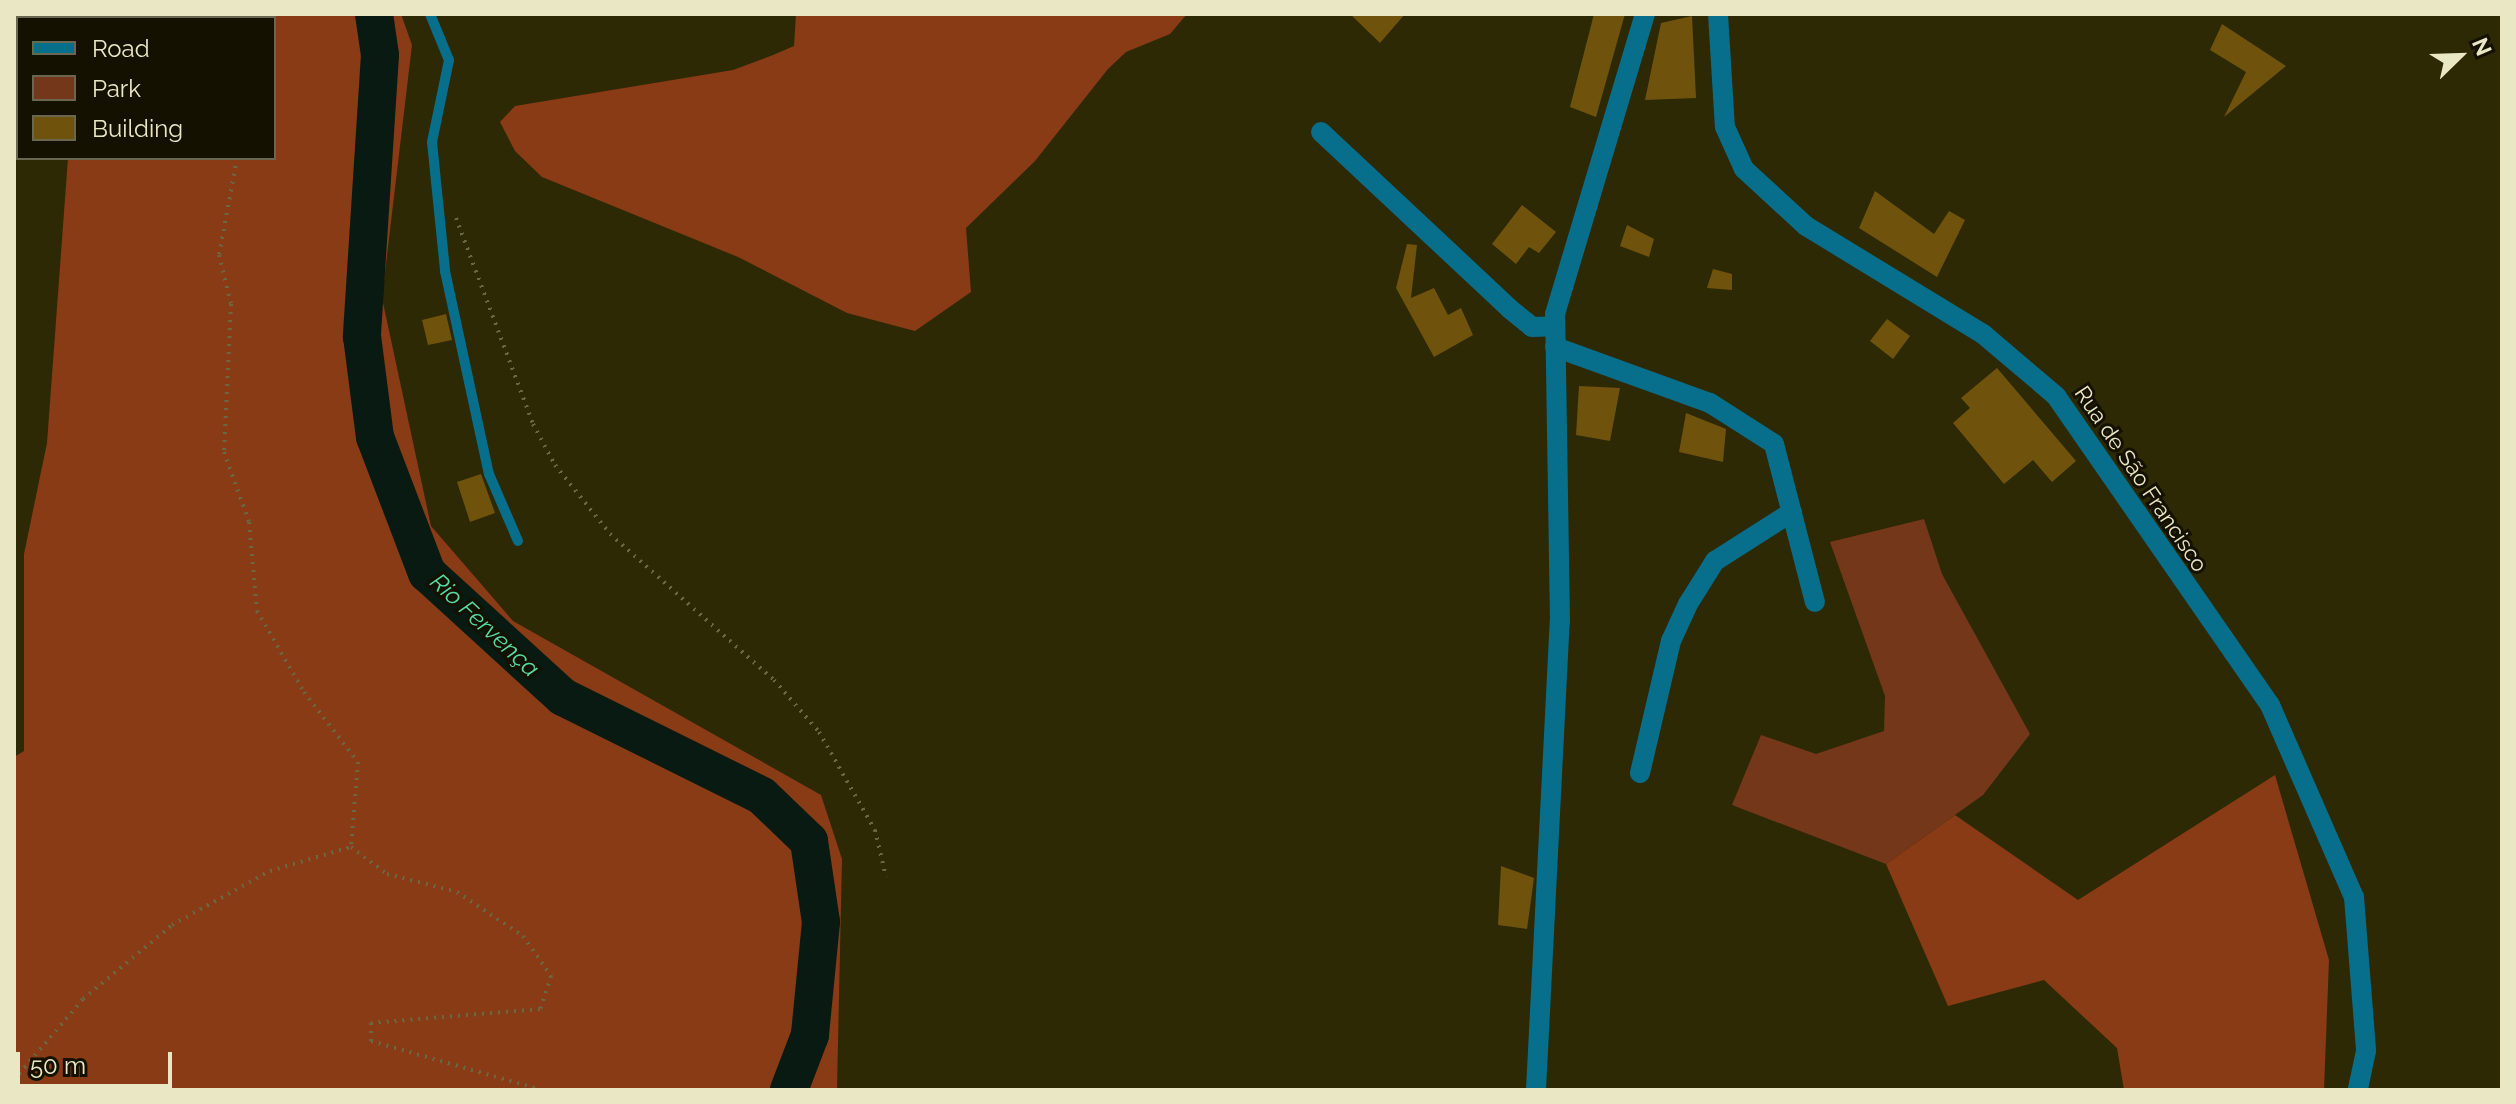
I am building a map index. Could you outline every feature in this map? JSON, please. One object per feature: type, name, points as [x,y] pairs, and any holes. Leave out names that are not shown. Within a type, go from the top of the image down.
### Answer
[{"type":"street","points":[[1536,1090],[1560,622],[1555,326],[1645,14]]},
{"type":"street","name":"Rua de São Francisco","points":[[1718,14],[1725,127],[1744,169],[1806,226],[1983,334],[2056,396],[2270,705],[2354,897],[2366,1051],[2358,1090]]},
{"type":"street","points":[[1321,132],[1510,309],[1532,327],[1555,326]]},
{"type":"street","points":[[1555,347],[1752,424],[1774,444],[1815,602]]},
{"type":"street","points":[[1640,773],[1671,641],[1688,604],[1715,561],[1792,512]]},
{"type":"lane","points":[[430,14],[449,60],[432,142],[445,271],[489,474],[518,541]]},
{"type":"path","points":[[237,160],[219,255],[231,304],[224,452],[249,522],[257,611],[304,692],[358,762],[351,847]]},
{"type":"path","points":[[454,205],[533,424],[555,465],[610,534],[774,680],[819,732],[875,830],[886,877]]},
{"type":"path","points":[[14,1080],[83,999],[172,925],[270,871],[351,847]]},
{"type":"path","points":[[351,847],[387,874],[457,892],[523,936],[551,976],[540,1009],[371,1023],[371,1041],[542,1090]]},
{"type":"green space","points":[[1924,519],[1942,574],[2030,734],[1983,795],[1886,864],[1732,805],[1761,735],[1816,754],[1884,731],[1885,696],[1830,542]]},
{"type":"shaded area","points":[[58,14],[401,14],[412,45],[382,298],[431,526],[513,621],[821,795],[842,859],[837,1090],[14,1090],[14,757],[24,751],[24,554],[47,443],[68,160],[276,160],[276,16]]},
{"type":"shaded area","points":[[796,14],[1187,14],[1170,34],[1126,52],[1108,69],[1035,161],[966,228],[971,292],[915,331],[847,313],[738,257],[542,177],[515,151],[500,122],[515,106],[733,70],[794,46]]},
{"type":"shaded area","points":[[2275,775],[2329,960],[2324,1090],[2124,1090],[2117,1048],[2044,980],[1948,1006],[1886,864],[1955,815],[2078,900]]},
{"type":"building","points":[[1350,14],[1405,14],[1380,43]]},
{"type":"building","points":[[1594,14],[1625,14],[1596,117],[1570,107]]},
{"type":"building","points":[[1692,16],[1696,98],[1645,100],[1661,23]]},
{"type":"building","points":[[2222,24],[2286,66],[2224,117],[2246,72],[2210,50]]},
{"type":"building","points":[[1875,191],[1934,234],[1949,211],[1965,220],[1937,277],[1859,228]]},
{"type":"building","points":[[1522,205],[1556,232],[1539,253],[1529,247],[1516,264],[1492,244]]},
{"type":"building","points":[[1627,225],[1654,239],[1649,257],[1620,246]]},
{"type":"building","points":[[1407,244],[1417,245],[1411,298],[1434,288],[1448,315],[1461,308],[1473,335],[1434,357],[1396,288]]},
{"type":"building","points":[[1713,269],[1732,274],[1732,290],[1707,288]]},
{"type":"building","points":[[446,314],[452,340],[428,345],[422,320]]},
{"type":"building","points":[[1887,319],[1910,336],[1893,359],[1870,341]]},
{"type":"building","points":[[1997,368],[2076,461],[2052,482],[2033,460],[2004,484],[1953,423],[1970,408],[1961,398]]},
{"type":"building","points":[[1579,386],[1620,388],[1610,441],[1576,435]]},
{"type":"building","points":[[1686,413],[1726,429],[1723,462],[1679,452]]},
{"type":"building","points":[[481,474],[495,513],[470,522],[457,482]]},
{"type":"building","points":[[1501,866],[1534,878],[1527,929],[1498,925]]},
{"type":"waterway","name":"Rio Fervença","points":[[374,14],[380,55],[362,336],[375,437],[427,573],[563,697],[762,796],[809,841],[821,922],[810,1035],[789,1090]]}]
